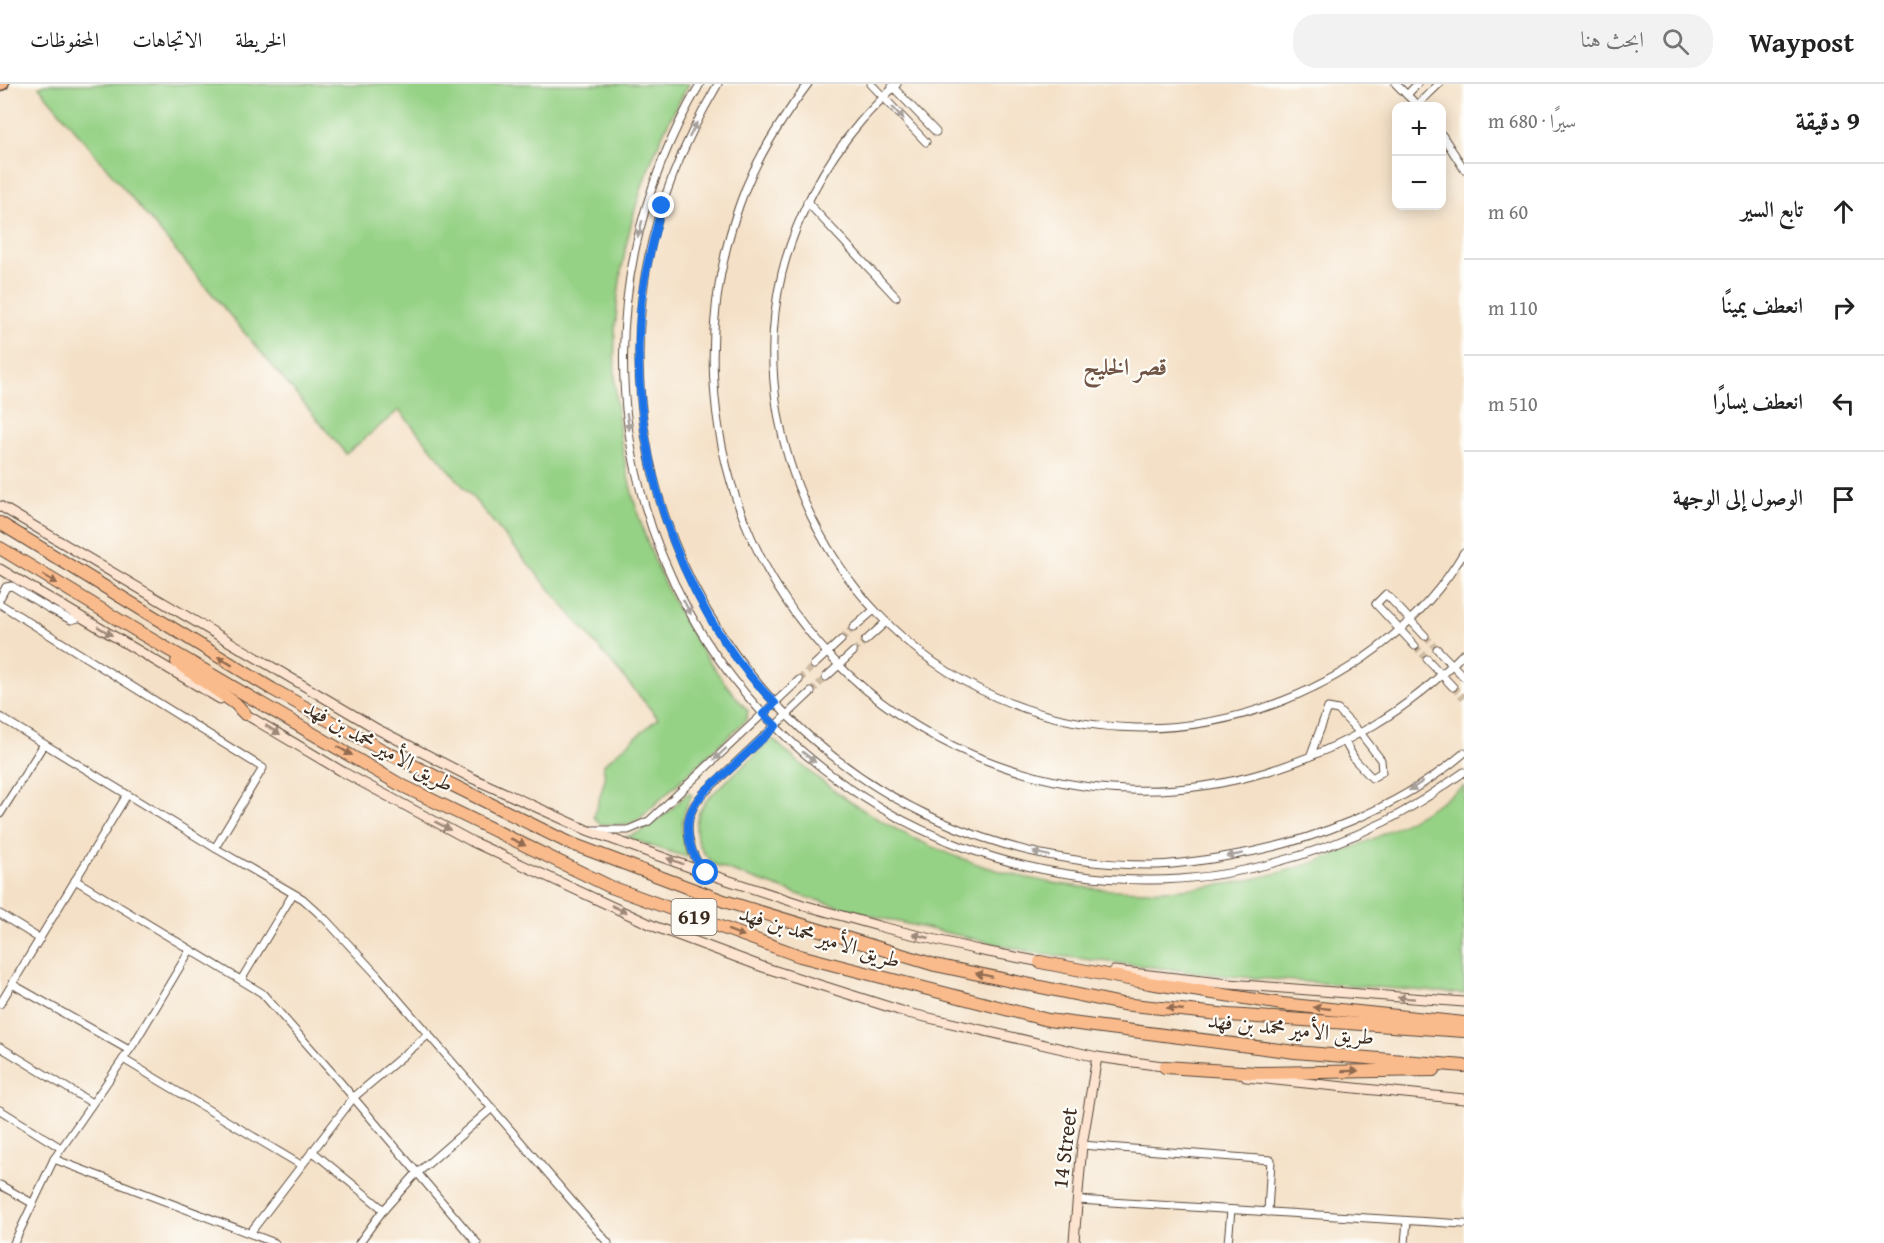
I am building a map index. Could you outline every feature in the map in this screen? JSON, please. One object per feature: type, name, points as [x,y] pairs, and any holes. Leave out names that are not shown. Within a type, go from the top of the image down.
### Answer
[{"type":"highway","name":"طريق الأمير محمد بن فهد","points":[[0,523],[272,689],[384,751],[567,842],[724,901],[935,965],[1122,1004],[1229,1015],[1464,1031]]},
{"type":"highway","name":"طريق الأمير محمد بن فهد","points":[[0,548],[399,784],[611,887],[800,956],[1048,1020],[1295,1052],[1464,1068]]},
{"type":"highway","points":[[159,644],[171,658],[236,704],[245,714]]},
{"type":"highway","points":[[1040,962],[1149,983],[1282,1004],[1464,1023]]},
{"type":"highway","points":[[1165,1067],[1257,1073],[1464,1068]]},
{"type":"main road","points":[[0,506],[377,729],[474,779],[587,830],[706,873],[803,905],[882,927],[1040,962],[1228,984],[1464,1002]]},
{"type":"main road","points":[[0,569],[343,772],[473,842],[656,927],[763,967],[908,1013],[1097,1057],[1276,1082],[1464,1099]]},
{"type":"main road","name":"14 Street","points":[[1076,1243],[1074,1241],[1082,1145],[1097,1057]]},
{"type":"street","points":[[700,84],[661,162],[637,238],[628,286],[624,323],[625,398],[632,450],[645,506],[664,560],[694,621],[741,689],[798,748],[838,780],[887,812],[932,834],[1013,863],[1040,870],[1114,879],[1188,878],[1245,869],[1303,854],[1384,822],[1411,808],[1464,772]]},
{"type":"street","points":[[718,84],[684,147],[671,178],[652,241],[642,297],[639,350],[640,397],[653,475],[678,554],[722,636],[753,679],[809,736],[847,767],[895,799],[938,820],[992,841],[1043,854],[1124,864],[1155,865],[1218,858],[1268,848],[1308,836],[1377,808],[1431,776],[1464,753]]},
{"type":"street","points":[[808,84],[786,113],[765,149],[750,178],[732,227],[723,258],[715,304],[712,350],[713,391],[724,458],[746,526],[771,576],[784,596],[810,633],[840,665],[891,708],[931,735],[990,762],[1058,783],[1128,791],[1179,790],[1250,777],[1310,757],[1361,734],[1414,699],[1464,653]]},
{"type":"street","points":[[871,84],[926,142]]},
{"type":"street","points":[[1396,84],[1414,102]]},
{"type":"street","points":[[1407,94],[1417,84]]},
{"type":"street","points":[[1421,102],[1438,84]]},
{"type":"street","points":[[936,132],[894,85],[861,120],[840,148],[807,202],[790,244],[782,272],[773,332],[774,387],[778,417],[789,461],[814,523],[842,571],[874,610],[930,659],[945,670],[994,697],[1070,722],[1132,728],[1174,727],[1234,718],[1266,708],[1318,686],[1376,649],[1400,629],[1446,580],[1464,552]]},
{"type":"street","points":[[1446,141],[1464,169]]},
{"type":"street","points":[[807,202],[896,297]]},
{"type":"street","points":[[0,598],[6,587],[12,586],[71,620],[82,618]]},
{"type":"street","points":[[1415,646],[1376,604],[1386,594],[1425,636]]},
{"type":"street","points":[[0,604],[263,768],[215,848]]},
{"type":"street","points":[[854,628],[874,610]]},
{"type":"street","points":[[865,640],[886,622]]},
{"type":"street","points":[[814,665],[841,640]]},
{"type":"street","points":[[1437,649],[1464,677]]},
{"type":"street","points":[[826,677],[853,652]]},
{"type":"street","points":[[1427,659],[1453,687]]},
{"type":"street","points":[[587,830],[628,830],[649,821],[799,680]]},
{"type":"street","points":[[706,873],[696,860],[691,844],[688,823],[692,809],[703,794],[811,692]]},
{"type":"street","points":[[1310,757],[1328,708],[1338,710],[1381,760],[1382,772],[1372,778],[1355,760],[1345,742]]},
{"type":"street","points":[[0,717],[303,899],[338,933],[429,1034],[608,1243]]},
{"type":"street","points":[[0,814],[44,744]]},
{"type":"street","points":[[0,1004],[127,795]]},
{"type":"street","points":[[75,880],[262,993],[354,1097],[477,1243]]},
{"type":"street","points":[[241,980],[293,894]]},
{"type":"street","points":[[0,914],[40,939]]},
{"type":"street","points":[[14,1243],[54,1159],[129,1050],[190,950]]},
{"type":"street","points":[[12,984],[129,1050]]},
{"type":"street","points":[[250,1233],[354,1097],[429,1034]]},
{"type":"street","points":[[0,1047],[92,1103]]},
{"type":"street","points":[[123,1059],[301,1165]]},
{"type":"street","points":[[359,1243],[384,1210],[418,1172],[492,1108]]},
{"type":"street","points":[[0,1110],[61,1148]]},
{"type":"street","points":[[1082,1145],[1271,1160],[1268,1212]]},
{"type":"street","points":[[312,1151],[384,1210]]},
{"type":"street","points":[[54,1159],[275,1243]]},
{"type":"street","points":[[0,1185],[32,1203]]},
{"type":"street","points":[[1078,1200],[1464,1224]]},
{"type":"street","points":[[1228,1243],[1230,1210]]},
{"type":"street","points":[[1405,1243],[1407,1221]]},
{"type":"green space","points":[[44,84],[689,84],[651,161],[627,242],[615,324],[617,407],[631,489],[658,568],[697,643],[748,711],[746,720],[637,821],[627,825],[600,824],[594,817],[605,779],[603,765],[658,718],[399,410],[346,454],[39,87]]},
{"type":"green space","points":[[773,739],[849,801],[931,846],[1019,876],[1109,890],[1201,887],[1291,869],[1380,836],[1464,786],[1464,994],[1229,976],[1042,954],[885,919],[806,897],[715,865],[705,855],[698,842],[696,823],[699,812],[708,798]]},
{"type":"green space","points":[[688,793],[692,795],[685,810],[682,833],[688,857],[626,837],[652,825]]},
{"type":"tunnel","points":[[841,640],[853,628]]},
{"type":"tunnel","points":[[1425,636],[1437,649]]},
{"type":"tunnel","points":[[853,652],[865,641]]},
{"type":"tunnel","points":[[1415,646],[1427,659]]},
{"type":"tunnel","points":[[799,680],[814,665]]},
{"type":"tunnel","points":[[811,692],[826,677]]},
{"type":"tunnel","points":[[1453,687],[1464,698]]},
{"type":"district","name":"قصر الخليج","points":[[1125,367]]},
{"type":"route","points":[[662,206],[646,270],[639,350],[640,397],[653,475],[678,554],[692,584],[738,659],[775,703],[763,714],[776,726],[703,794],[692,809],[688,823],[691,844],[696,860],[706,873]]}]
